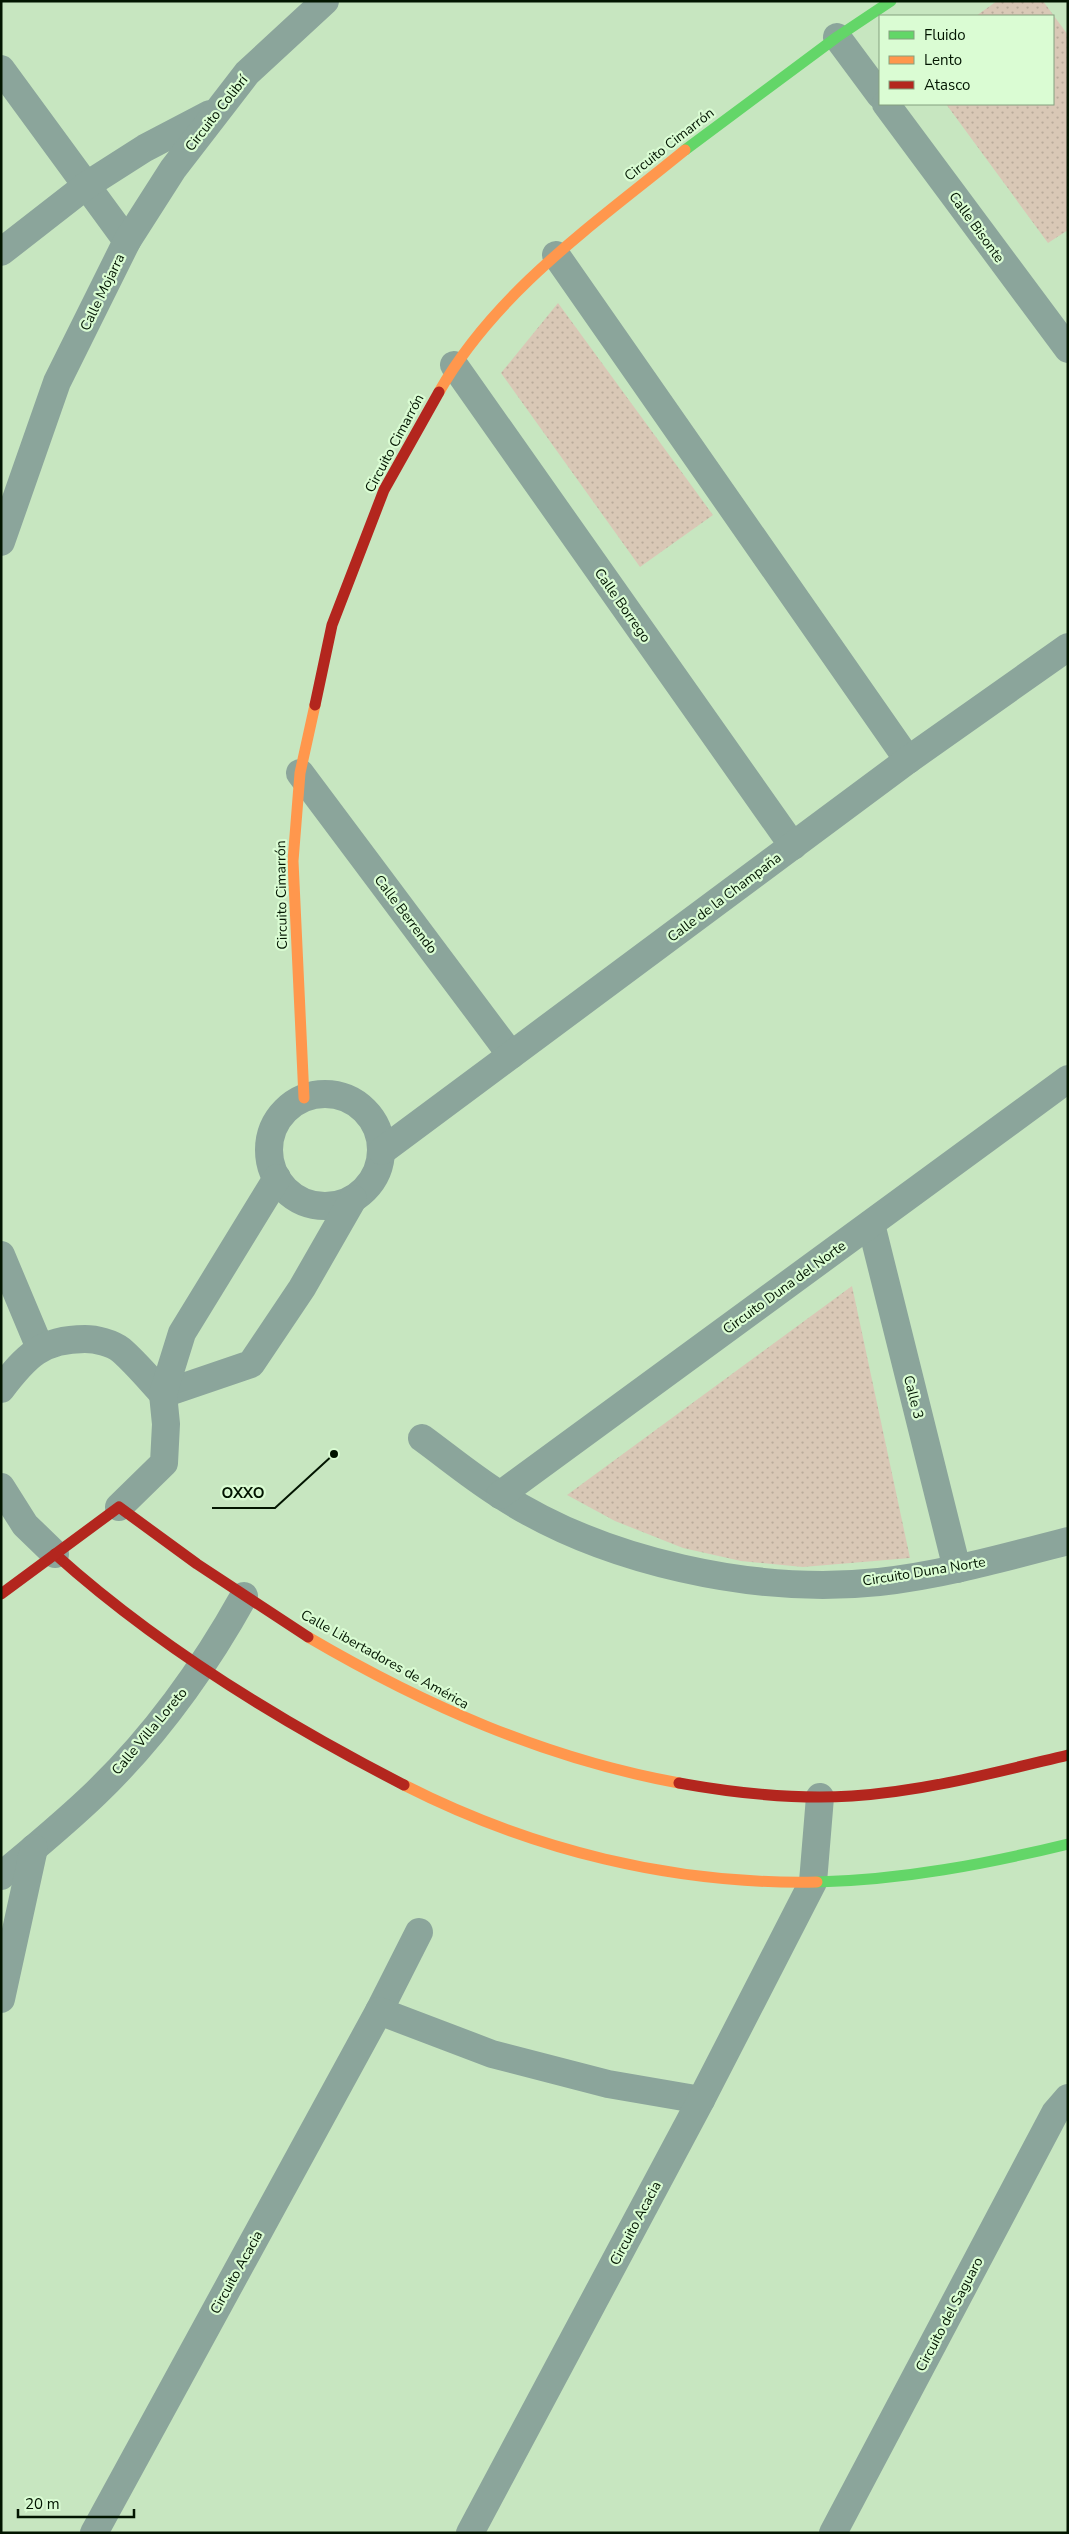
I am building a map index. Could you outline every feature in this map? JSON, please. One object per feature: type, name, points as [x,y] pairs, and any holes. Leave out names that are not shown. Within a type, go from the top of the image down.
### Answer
[{"type":"street","name":"Circuito Colibrí","points":[[127,241],[173,169],[247,73],[325,1]]},
{"type":"street","name":"Circuito Cimarrón","points":[[304,1098],[293,861],[300,773],[332,626],[384,490],[454,365],[498,310],[556,255],[691,145],[837,37],[891,1]]},
{"type":"street","points":[[837,37],[879,94]]},
{"type":"street","name":"Calle Mojarra","points":[[1,69],[127,241],[57,382],[1,542]]},
{"type":"street","name":"Calle Bisonte","points":[[887,105],[1068,349]]},
{"type":"street","points":[[1,252],[87,185],[145,148],[216,111]]},
{"type":"street","points":[[556,255],[908,760]]},
{"type":"street","name":"Calle Borrego","points":[[454,365],[793,846]]},
{"type":"street","name":"Calle de la Champaña","points":[[382,1151],[908,760],[1068,647]]},
{"type":"street","name":"Calle Berrendo","points":[[300,773],[511,1055]]},
{"type":"street","name":"Circuito Duna del Norte","points":[[500,1495],[1068,1079]]},
{"type":"street","points":[[164,1394],[252,1364],[302,1288],[353,1199],[374,1179],[380,1165],[382,1151],[379,1133],[370,1116],[358,1104],[341,1096],[322,1094],[304,1098],[291,1105],[280,1117],[272,1131],[269,1145],[270,1162],[278,1178],[289,1194],[309,1205],[332,1206],[353,1199]]},
{"type":"street","points":[[1,1594],[119,1507],[164,1463],[166,1424],[164,1394],[182,1333],[278,1178]]},
{"type":"street","name":"Calle 3","points":[[871,1224],[957,1569]]},
{"type":"street","points":[[1,1255],[40,1348]]},
{"type":"street","points":[[1,1389],[16,1370],[40,1348],[63,1339],[95,1339],[120,1349],[164,1394]]},
{"type":"street","name":"Circuito Duna Norte","points":[[422,1438],[500,1495],[570,1532],[644,1559],[721,1576],[799,1584],[878,1582],[957,1569],[1068,1541]]},
{"type":"street","points":[[1,1487],[25,1525],[118,1609],[153,1635],[287,1719],[387,1776],[466,1814],[553,1846],[615,1862],[689,1875],[771,1882],[813,1882],[897,1877],[1007,1859],[1068,1844]]},
{"type":"street","name":"Calle Libertadores de América","points":[[119,1507],[181,1555],[334,1651],[442,1710],[505,1737],[571,1759],[646,1778],[726,1791],[820,1797],[892,1792],[1068,1755]]},
{"type":"street","name":"Calle Villa Loreto","points":[[1,1876],[96,1793],[152,1732],[202,1666],[244,1596]]},
{"type":"street","name":"Circuito Acacia","points":[[470,2533],[701,2100],[813,1882],[820,1797]]},
{"type":"street","points":[[1,1999],[34,1848]]},
{"type":"street","name":"Circuito Acacia","points":[[94,2533],[379,2012],[419,1932]]},
{"type":"street","points":[[379,2012],[492,2054],[608,2084],[701,2100]]},
{"type":"street","name":"Circuito del Saguaro","points":[[833,2533],[1055,2113],[1068,2098]]},
{"type":"shaded area","points":[[997,1],[1043,1],[1053,15],[977,15]]},
{"type":"shaded area","points":[[1054,16],[1068,35],[1068,230],[1048,243],[947,105],[1054,105]]},
{"type":"shaded area","points":[[558,303],[713,515],[640,567],[501,373]]},
{"type":"shaded area","points":[[852,1286],[910,1558],[803,1567],[741,1561],[683,1548],[615,1521],[567,1495]]},
{"type":"traffic: fast","points":[[685,150],[837,37],[891,1]]},
{"type":"traffic: fast","points":[[817,1882],[881,1878],[944,1870],[1068,1844]]},
{"type":"traffic: slow","points":[[439,392],[462,356],[489,322],[519,290],[550,260],[685,150]]},
{"type":"traffic: slow","points":[[304,1098],[293,861],[300,773],[315,705]]},
{"type":"traffic: slow","points":[[308,1637],[396,1685],[441,1707],[487,1726],[581,1760],[679,1783]]},
{"type":"traffic: slow","points":[[404,1785],[502,1828],[604,1859],[657,1870],[710,1877],[763,1881],[817,1882]]},
{"type":"traffic: jam","points":[[315,705],[332,625],[384,490],[439,392]]},
{"type":"traffic: jam","points":[[1,1594],[119,1507],[197,1564],[308,1637]]},
{"type":"traffic: jam","points":[[55,1554],[94,1588],[178,1651],[267,1709],[404,1785]]},
{"type":"traffic: jam","points":[[679,1783],[765,1795],[830,1797],[880,1794],[988,1774],[1068,1755]]},
{"type":"place","name":"OXXO","points":[[334,1454]]}]
